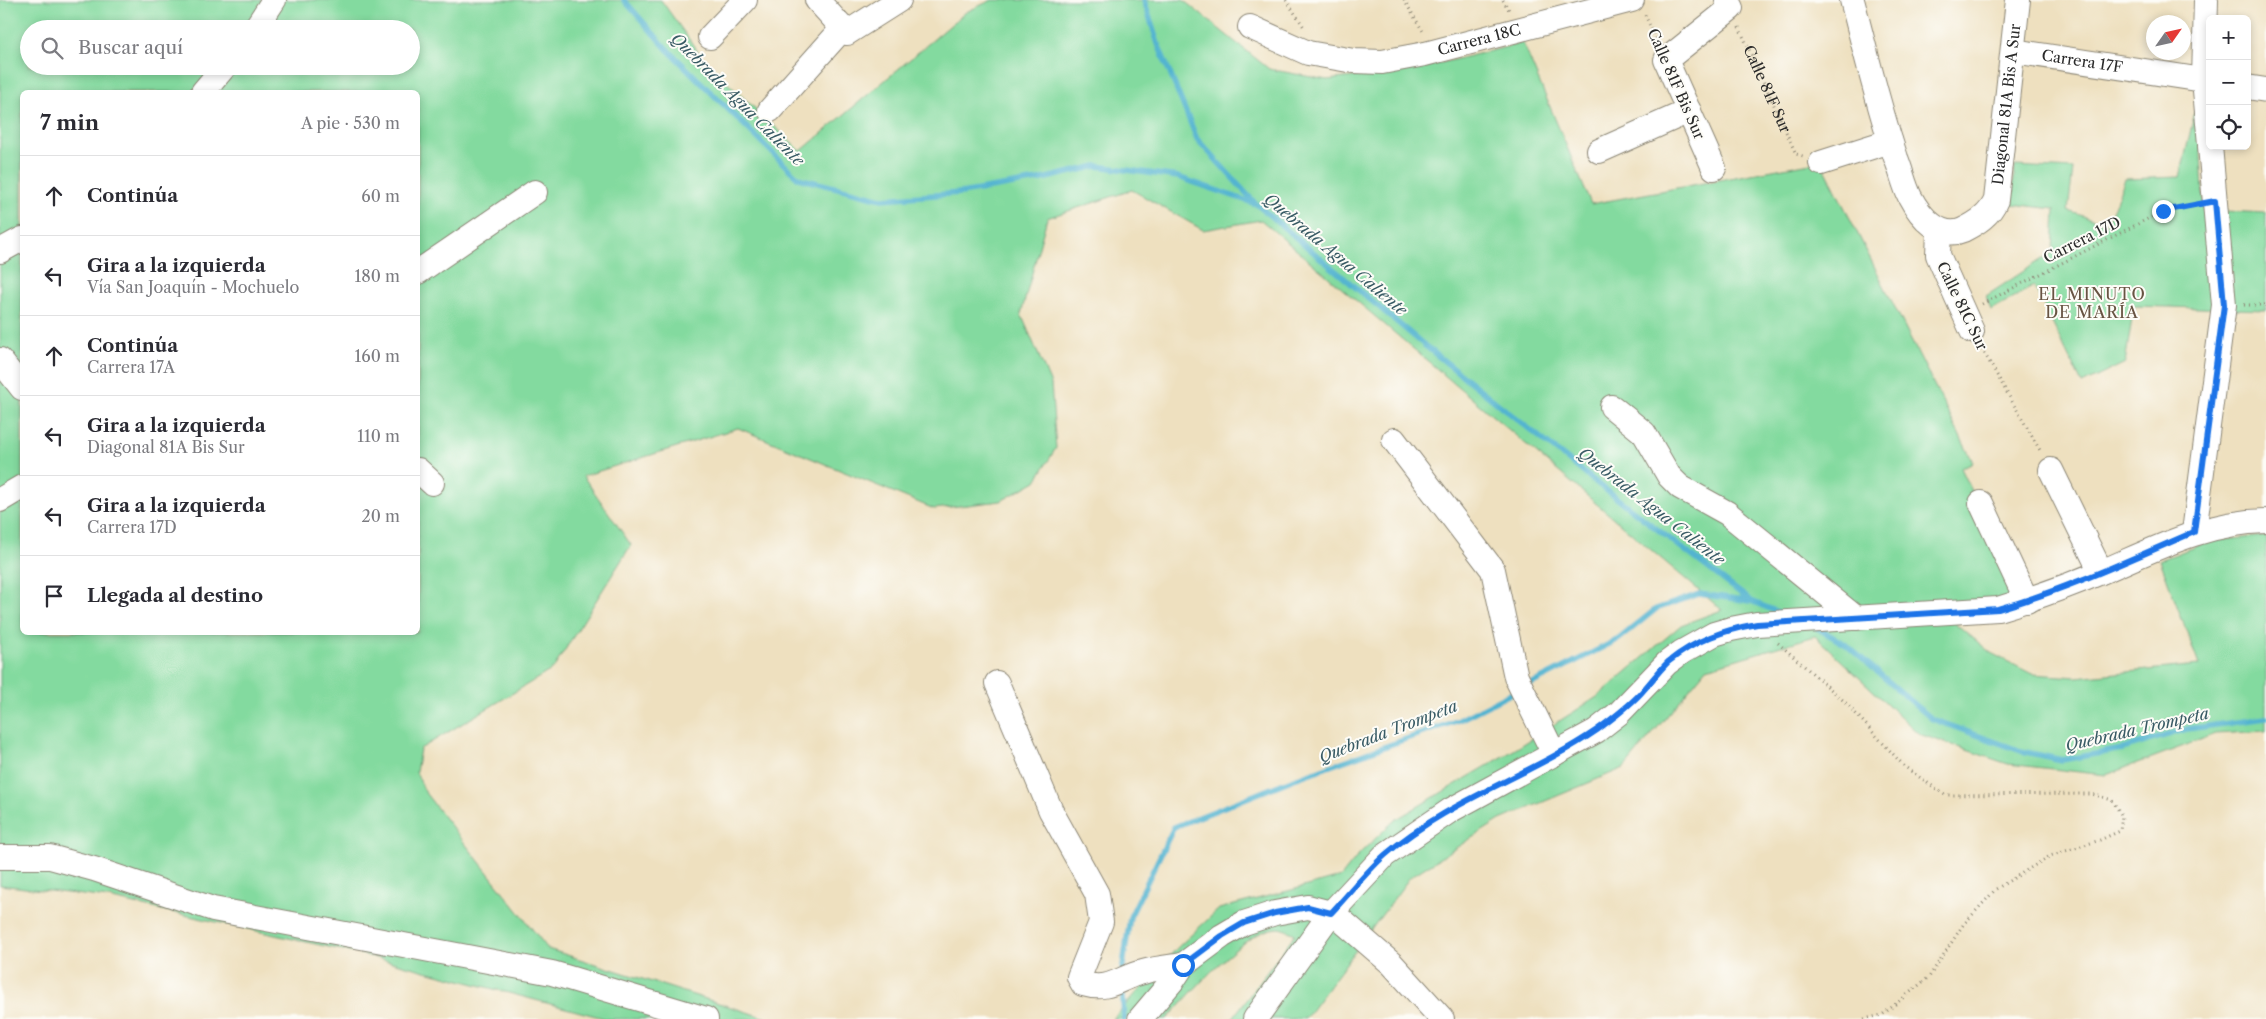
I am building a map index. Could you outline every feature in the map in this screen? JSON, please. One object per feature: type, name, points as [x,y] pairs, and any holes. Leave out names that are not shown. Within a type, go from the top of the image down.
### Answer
[{"type":"street","points":[[261,20],[274,0]]},
{"type":"street","points":[[710,37],[745,0]]},
{"type":"street","points":[[817,0],[845,31]]},
{"type":"street","points":[[770,110],[845,31],[898,0]]},
{"type":"street","points":[[1852,0],[1890,141],[1910,197],[1924,216],[1939,230]]},
{"type":"street","name":"Diagonal 81A Bis A Sur","points":[[1939,230],[1949,232],[1960,231],[1978,223],[1993,207],[1998,193],[2018,0]]},
{"type":"street","points":[[2206,0],[2207,60]]},
{"type":"street","name":"Carrera 18C","points":[[1250,27],[1280,42],[1324,57],[1382,62],[1637,4]]},
{"type":"street","points":[[1666,60],[1729,4]]},
{"type":"street","name":"Carrera 17F","points":[[2013,51],[2206,81]]},
{"type":"street","name":"Calle 81F Bis Sur","points":[[1666,60],[1714,168]]},
{"type":"street","points":[[205,90],[217,75]]},
{"type":"street","points":[[2251,88],[2266,90]]},
{"type":"street","points":[[1599,151],[1689,111]]},
{"type":"street","points":[[1820,163],[1890,141]]},
{"type":"street","points":[[2194,532],[2224,305],[2210,150]]},
{"type":"street","points":[[420,271],[535,192]]},
{"type":"street","name":"Calle 81C Sur","points":[[1939,230],[1938,255],[1968,322]]},
{"type":"street","points":[[0,251],[20,240]]},
{"type":"street","points":[[0,360],[20,385]]},
{"type":"street","points":[[1612,407],[1644,434],[1669,476],[1680,487],[1727,514],[1856,618]]},
{"type":"street","points":[[1394,440],[1493,570],[1516,677],[1554,754]]},
{"type":"street","points":[[2051,470],[2101,572]]},
{"type":"street","points":[[0,500],[20,488]]},
{"type":"street","points":[[1981,503],[2027,601]]},
{"type":"street","points":[[1255,1019],[1331,913],[1385,855],[1413,834],[1452,810],[1596,730],[1619,714],[1668,663],[1682,652],[1714,634],[1757,624],[1998,609],[2027,601],[2101,572],[2194,532],[2227,524],[2266,520]]},
{"type":"street","points":[[997,683],[1051,811],[1097,894],[1101,922],[1079,977],[1083,984],[1095,988],[1120,982],[1142,972],[1183,965]]},
{"type":"street","points":[[0,856],[50,857],[94,869],[213,909],[552,973],[706,1019]]},
{"type":"street","points":[[1140,1019],[1173,980],[1183,965],[1222,936],[1244,923],[1275,913],[1308,907],[1331,913],[1392,964],[1442,1019]]},
{"type":"path","points":[[1404,0],[1434,51]]},
{"type":"path","name":"Calle 81F Bis Sur","points":[[1637,4],[1666,60]]},
{"type":"path","name":"Calle 81F Sur","points":[[1729,4],[1796,154],[1820,163]]},
{"type":"path","name":"Carrera 17D","points":[[1968,322],[2163,211],[2215,201]]},
{"type":"path","name":"Calle 81C Sur","points":[[1968,322],[2051,470]]},
{"type":"path","points":[[1757,624],[1844,701],[1905,768],[1945,794],[2092,794],[2112,800],[2122,816],[2120,831],[2100,840],[2050,856],[1996,889],[1964,925],[1929,977],[1882,1015],[1864,1019]]},
{"type":"green space","points":[[0,0],[661,0],[706,63],[801,151],[966,12],[992,0],[1183,0],[1269,69],[1327,80],[1412,70],[1523,43],[1591,204],[1821,161],[1973,462],[1961,468],[2029,610],[1955,623],[1991,653],[2032,674],[2076,677],[2199,665],[2160,560],[2210,541],[2266,536],[2266,731],[2216,734],[2106,775],[2008,764],[1919,734],[1815,636],[1707,668],[1624,768],[1500,820],[1410,877],[1305,1019],[1232,1019],[1295,934],[1277,928],[1263,931],[1233,951],[1167,1019],[1113,1019],[1177,948],[1219,909],[1341,877],[1360,853],[1395,820],[1514,750],[1597,697],[1681,625],[1722,610],[1261,220],[1203,230],[1132,190],[1047,218],[1021,314],[1051,384],[1056,448],[1036,481],[1001,501],[934,509],[738,428],[583,476],[631,545],[553,669],[420,749],[416,772],[426,794],[548,949],[769,1019],[607,1019],[365,955],[108,898],[0,885]]},
{"type":"green space","points":[[2198,98],[2204,210],[2266,213],[2266,310],[2134,306],[2125,363],[2082,384],[2034,286],[1991,310],[1986,296],[2053,252],[2055,209],[2012,204],[2015,166],[2073,169],[2068,211],[2107,224],[2125,179],[2180,177]]},
{"type":"waterway","name":"Quebrada Agua Caliente","points":[[624,0],[666,48],[798,178],[882,199],[961,193],[1038,180],[1097,166],[1178,177],[1256,204],[1423,344],[1593,480],[1751,601]]},
{"type":"waterway","points":[[1144,0],[1158,44],[1197,139],[1255,203]]},
{"type":"waterway","name":"Quebrada Trompeta","points":[[1527,686],[1619,639],[1656,609],[1699,594],[1751,601],[1780,613]]},
{"type":"waterway","name":"Quebrada Trompeta","points":[[1817,628],[1845,644],[1932,719],[2021,751],[2062,760],[2123,749],[2187,729],[2266,718]]},
{"type":"waterway","name":"Quebrada Trompeta","points":[[1122,973],[1130,917],[1174,827],[1294,779],[1459,720],[1516,691]]},
{"type":"waterway","name":"Quebrada Trompeta","points":[[1122,985],[1124,1019]]},
{"type":"district","name":"EL MINUTO DE MARÍA","points":[[2092,303]]},
{"type":"route","points":[[1183,965],[1222,936],[1244,923],[1275,913],[1308,907],[1331,913],[1385,855],[1413,834],[1452,810],[1596,730],[1619,714],[1668,663],[1682,652],[1714,634],[1757,624],[1998,609],[2027,601],[2101,572],[2194,532],[2224,305],[2215,201],[2163,211]]}]
